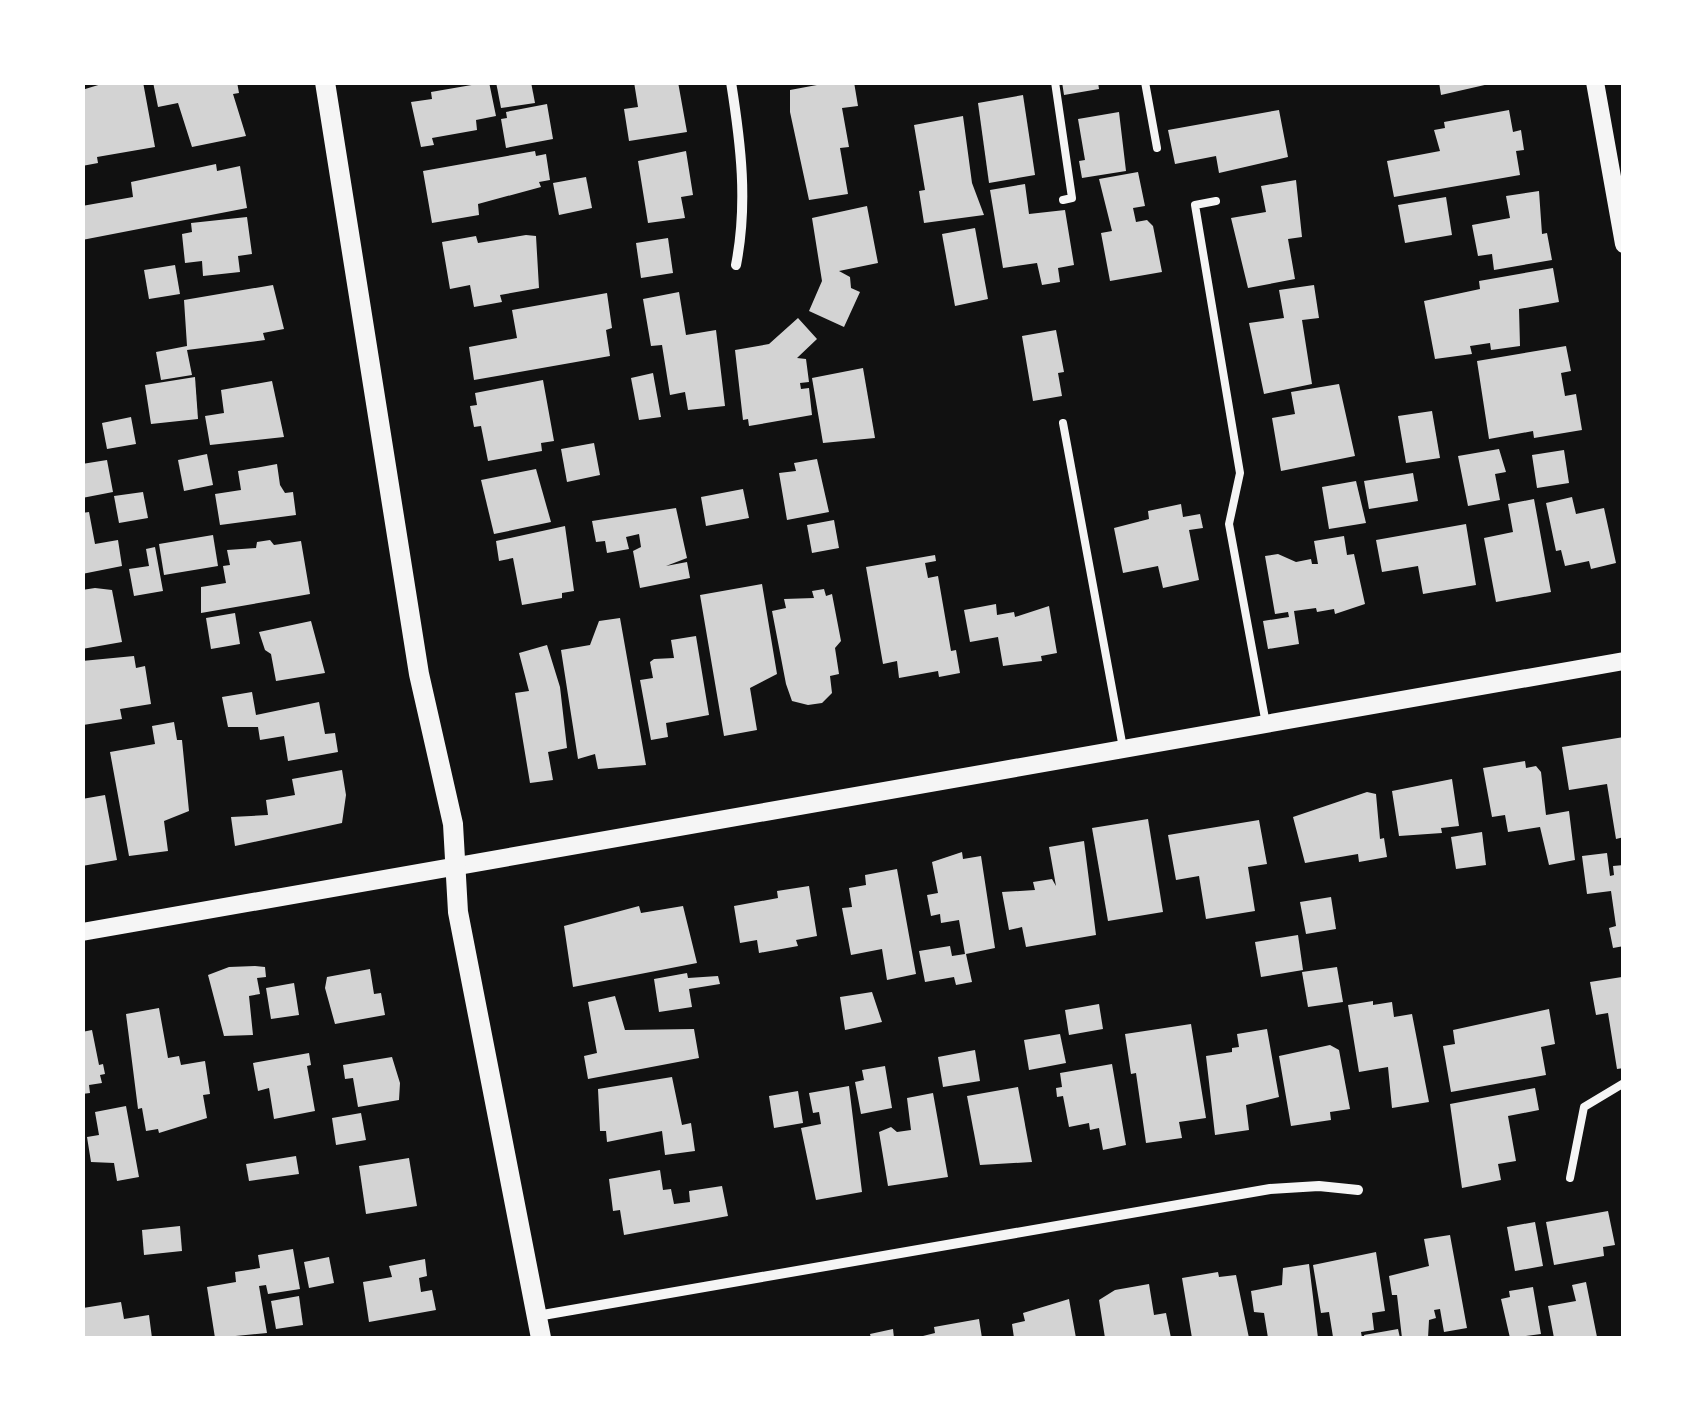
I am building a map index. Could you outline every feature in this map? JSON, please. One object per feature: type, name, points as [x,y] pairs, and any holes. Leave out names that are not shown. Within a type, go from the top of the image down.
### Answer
[{"type":"main road","points":[[325,82],[418,674],[453,824],[458,912],[476,1020],[541,1338]]},
{"type":"street","points":[[731,82],[743,161],[744,224],[736,265]]},
{"type":"street","points":[[1595,82],[1624,244]]},
{"type":"street","points":[[82,932],[1624,661]]},
{"type":"street","points":[[536,1316],[1270,1189],[1319,1186],[1358,1190]]},
{"type":"lane","points":[[1055,82],[1072,198],[1063,200]]},
{"type":"lane","points":[[1145,82],[1157,148]]},
{"type":"lane","points":[[1216,202],[1195,205],[1240,473],[1229,524],[1266,724]]},
{"type":"lane","points":[[1063,423],[1123,748]]},
{"type":"lane","points":[[1570,1178],[1584,1107],[1624,1084]]},
{"type":"building","points":[[108,82],[143,82],[155,147],[97,157],[98,163],[82,166],[82,90]]},
{"type":"building","points":[[153,82],[237,82],[239,93],[233,94],[246,136],[192,147],[178,103],[158,107]]},
{"type":"building","points":[[489,82],[496,116],[476,120],[477,130],[432,138],[434,145],[421,147],[411,102],[432,99],[431,92]]},
{"type":"building","points":[[496,82],[531,82],[535,103],[501,108]]},
{"type":"building","points":[[634,82],[678,82],[687,132],[629,141],[624,109],[638,107]]},
{"type":"building","points":[[854,82],[858,106],[842,108],[849,147],[840,148],[848,194],[809,200],[790,112],[790,90]]},
{"type":"building","points":[[1062,82],[1098,82],[1099,89],[1064,95]]},
{"type":"building","points":[[1439,82],[1489,82],[1489,84],[1441,95]]},
{"type":"building","points":[[1023,95],[1035,175],[989,183],[978,103]]},
{"type":"building","points":[[547,104],[553,139],[506,148],[501,119],[507,118],[506,112]]},
{"type":"building","points":[[1279,110],[1288,157],[1219,173],[1216,156],[1175,164],[1168,130]]},
{"type":"building","points":[[1509,110],[1513,132],[1521,130],[1524,150],[1516,151],[1520,175],[1394,197],[1387,161],[1440,151],[1434,130],[1445,128],[1444,122]]},
{"type":"building","points":[[1119,112],[1126,171],[1082,178],[1079,161],[1085,160],[1078,119]]},
{"type":"building","points":[[963,116],[972,183],[984,215],[924,223],[919,191],[925,190],[914,125]]},
{"type":"building","points":[[535,151],[536,156],[546,154],[550,180],[539,182],[541,187],[478,204],[479,215],[432,223],[423,171]]},
{"type":"building","points":[[686,151],[693,195],[681,197],[685,218],[648,223],[638,161]]},
{"type":"building","points":[[216,164],[217,171],[240,166],[247,208],[82,240],[82,206],[133,197],[131,182]]},
{"type":"building","points":[[1138,172],[1145,206],[1133,208],[1136,222],[1147,220],[1153,226],[1162,272],[1110,281],[1101,233],[1112,231],[1099,179]]},
{"type":"building","points":[[586,177],[592,208],[559,215],[553,183]]},
{"type":"building","points":[[1296,180],[1302,237],[1288,239],[1295,279],[1248,288],[1231,218],[1266,212],[1261,186]]},
{"type":"building","points":[[1025,184],[1029,214],[1065,210],[1074,265],[1058,268],[1060,282],[1042,285],[1037,263],[1003,268],[990,190]]},
{"type":"building","points":[[1539,191],[1542,234],[1547,233],[1552,260],[1494,270],[1492,254],[1478,256],[1472,225],[1510,218],[1506,196]]},
{"type":"building","points":[[1446,197],[1452,235],[1405,243],[1398,205]]},
{"type":"building","points":[[867,206],[878,263],[839,271],[850,277],[851,288],[860,292],[844,327],[809,311],[822,281],[812,218]]},
{"type":"building","points":[[247,217],[252,254],[238,256],[240,272],[203,276],[202,261],[185,263],[182,234],[192,232],[191,223]]},
{"type":"building","points":[[975,228],[988,299],[955,306],[942,234]]},
{"type":"building","points":[[476,236],[478,243],[536,236],[539,288],[500,295],[502,302],[474,307],[470,285],[450,289],[442,242]]},
{"type":"building","points":[[668,238],[673,273],[641,278],[636,243]]},
{"type":"building","points":[[175,265],[180,294],[149,299],[144,270]]},
{"type":"building","points":[[1553,268],[1559,302],[1519,309],[1520,346],[1491,350],[1490,343],[1470,346],[1472,354],[1435,359],[1424,301],[1480,289],[1479,281]]},
{"type":"building","points":[[273,285],[284,329],[263,333],[265,340],[187,350],[192,375],[161,380],[156,352],[187,346],[184,300]]},
{"type":"building","points":[[1314,285],[1319,318],[1302,320],[1312,384],[1264,394],[1249,323],[1284,318],[1279,290]]},
{"type":"building","points":[[679,292],[686,335],[716,330],[725,406],[688,410],[685,392],[670,395],[662,345],[651,346],[643,299]]},
{"type":"building","points":[[607,293],[612,328],[606,330],[610,356],[474,380],[469,347],[517,338],[512,310]]},
{"type":"building","points":[[798,318],[817,339],[797,358],[806,359],[809,382],[800,383],[801,389],[809,388],[812,415],[749,426],[748,419],[743,420],[735,350],[769,344]]},
{"type":"building","points":[[1056,330],[1064,372],[1058,373],[1062,396],[1033,401],[1022,336]]},
{"type":"building","points":[[1566,346],[1571,371],[1561,373],[1565,396],[1576,394],[1582,430],[1534,438],[1533,431],[1489,439],[1477,361]]},
{"type":"building","points":[[863,368],[875,438],[823,443],[812,378]]},
{"type":"building","points":[[653,373],[661,417],[639,420],[631,378]]},
{"type":"building","points":[[195,377],[198,419],[151,424],[145,385]]},
{"type":"building","points":[[543,380],[554,441],[541,443],[542,451],[488,461],[481,426],[474,427],[470,406],[477,405],[475,393]]},
{"type":"building","points":[[272,381],[284,437],[210,445],[205,416],[224,413],[221,390]]},
{"type":"building","points":[[1339,384],[1355,456],[1281,471],[1272,418],[1295,414],[1291,392]]},
{"type":"building","points":[[1432,411],[1440,458],[1406,463],[1398,416]]},
{"type":"building","points":[[131,417],[136,444],[107,449],[102,423]]},
{"type":"building","points":[[594,443],[600,475],[567,482],[561,449]]},
{"type":"building","points":[[1499,449],[1506,472],[1495,474],[1500,500],[1468,506],[1458,456]]},
{"type":"building","points":[[1564,450],[1569,483],[1537,488],[1532,455]]},
{"type":"building","points":[[207,454],[213,485],[184,491],[178,460]]},
{"type":"building","points":[[817,459],[829,512],[787,520],[779,473],[796,471],[794,463]]},
{"type":"building","points":[[107,460],[113,492],[82,498],[82,464]]},
{"type":"building","points":[[277,464],[280,485],[285,493],[293,492],[296,515],[220,525],[215,494],[241,490],[238,471]]},
{"type":"building","points":[[536,469],[551,522],[494,534],[481,480]]},
{"type":"building","points":[[1413,473],[1418,501],[1369,509],[1364,481]]},
{"type":"building","points":[[1356,481],[1366,523],[1329,529],[1322,487]]},
{"type":"building","points":[[743,489],[749,518],[706,526],[701,497]]},
{"type":"building","points":[[143,492],[148,518],[119,523],[114,496]]},
{"type":"building","points":[[1572,497],[1576,514],[1604,508],[1616,563],[1591,569],[1589,561],[1565,566],[1561,550],[1556,551],[1546,503]]},
{"type":"building","points":[[1534,499],[1551,592],[1496,602],[1484,538],[1513,532],[1508,504]]},
{"type":"building","points":[[1181,504],[1183,517],[1200,514],[1203,528],[1189,530],[1199,580],[1163,588],[1158,566],[1123,573],[1114,528],[1149,519],[1148,511]]},
{"type":"building","points":[[676,508],[687,558],[666,566],[687,562],[690,578],[640,588],[633,551],[641,547],[639,534],[626,537],[629,549],[607,553],[605,541],[596,542],[592,521]]},
{"type":"building","points":[[89,512],[95,544],[118,540],[122,566],[82,574],[82,513]]},
{"type":"building","points":[[834,520],[839,548],[812,553],[807,525]]},
{"type":"building","points":[[1466,524],[1476,585],[1423,594],[1418,566],[1382,572],[1376,540]]},
{"type":"building","points":[[565,526],[574,591],[562,593],[562,598],[522,605],[513,558],[499,561],[496,541]]},
{"type":"building","points":[[213,535],[218,566],[164,575],[159,544]]},
{"type":"building","points":[[1344,536],[1347,555],[1354,554],[1365,604],[1335,614],[1334,609],[1294,611],[1299,644],[1268,649],[1263,621],[1289,617],[1288,612],[1275,614],[1265,556],[1278,554],[1296,562],[1311,559],[1312,564],[1318,564],[1314,541]]},
{"type":"building","points":[[270,540],[274,545],[301,541],[310,594],[201,613],[201,587],[226,583],[223,566],[230,565],[227,550],[256,548],[257,542]]},
{"type":"building","points":[[155,547],[163,591],[134,596],[129,569],[149,566],[146,549]]},
{"type":"building","points":[[935,555],[936,561],[925,563],[928,578],[938,576],[951,651],[956,650],[960,673],[939,677],[938,671],[899,678],[897,661],[883,664],[866,567]]},
{"type":"building","points":[[762,584],[777,674],[750,688],[757,730],[724,736],[700,595]]},
{"type":"building","points":[[824,589],[826,596],[832,594],[841,641],[835,648],[839,674],[830,676],[832,693],[822,703],[808,705],[792,701],[772,611],[786,608],[784,599],[814,598],[812,591]]},
{"type":"building","points":[[82,590],[112,590],[122,642],[82,649]]},
{"type":"building","points":[[996,604],[997,615],[1014,612],[1015,617],[1049,606],[1057,653],[1041,656],[1042,661],[1003,666],[998,637],[970,642],[964,610]]},
{"type":"building","points":[[235,613],[240,644],[211,649],[206,618]]},
{"type":"building","points":[[620,618],[646,765],[598,769],[595,754],[578,759],[561,650],[590,645],[599,621]]},
{"type":"building","points":[[311,621],[325,673],[276,681],[271,654],[265,650],[259,632]]},
{"type":"building","points":[[696,636],[709,715],[666,723],[668,737],[651,740],[640,680],[653,678],[650,662],[654,659],[674,658],[671,640]]},
{"type":"building","points":[[547,645],[560,687],[567,748],[548,752],[553,780],[530,783],[515,693],[529,691],[519,653]]},
{"type":"building","points":[[134,656],[136,668],[145,666],[151,704],[120,709],[122,719],[83,725],[82,661]]},
{"type":"building","points":[[252,692],[256,715],[319,702],[325,734],[335,733],[338,752],[288,761],[284,736],[260,740],[258,727],[228,727],[222,697]]},
{"type":"building","points":[[174,722],[177,740],[182,740],[189,811],[164,821],[168,851],[129,856],[110,752],[155,744],[152,726]]},
{"type":"building","points":[[1624,737],[1624,837],[1616,839],[1607,784],[1569,790],[1562,747]]},
{"type":"building","points":[[1525,761],[1526,768],[1536,766],[1541,772],[1546,815],[1569,811],[1575,860],[1549,865],[1540,827],[1508,832],[1505,815],[1492,817],[1483,768]]},
{"type":"building","points":[[342,770],[346,795],[342,823],[235,846],[231,817],[268,815],[266,800],[295,795],[292,779]]},
{"type":"building","points":[[1452,779],[1459,826],[1441,828],[1442,833],[1399,836],[1392,791]]},
{"type":"building","points":[[1367,792],[1376,794],[1380,839],[1384,838],[1387,857],[1359,862],[1358,854],[1305,863],[1293,817]]},
{"type":"building","points":[[105,795],[117,860],[82,866],[82,799]]},
{"type":"building","points":[[1148,819],[1163,912],[1108,921],[1092,828]]},
{"type":"building","points":[[1259,820],[1267,864],[1248,867],[1255,911],[1206,919],[1199,876],[1176,880],[1168,835]]},
{"type":"building","points":[[1482,832],[1486,865],[1456,869],[1451,837]]},
{"type":"building","points":[[1084,841],[1096,935],[1026,947],[1022,927],[1009,930],[1002,892],[1035,890],[1033,882],[1052,879],[1056,886],[1049,847]]},
{"type":"building","points":[[962,852],[963,859],[981,856],[995,948],[966,954],[972,982],[956,985],[954,977],[925,982],[919,951],[950,946],[952,956],[965,954],[959,920],[941,923],[940,914],[931,916],[927,895],[938,893],[932,862]]},
{"type":"building","points":[[1607,853],[1610,876],[1614,875],[1613,866],[1624,865],[1624,946],[1613,948],[1609,928],[1616,926],[1611,891],[1587,894],[1582,856]]},
{"type":"building","points":[[897,869],[916,974],[887,980],[882,949],[851,955],[842,908],[852,907],[849,888],[866,885],[865,875]]},
{"type":"building","points":[[809,886],[817,936],[796,940],[798,946],[759,953],[757,940],[740,943],[734,906],[778,898],[777,891]]},
{"type":"building","points":[[1331,897],[1336,929],[1306,934],[1300,902]]},
{"type":"building","points":[[639,906],[641,913],[683,906],[697,963],[573,987],[564,926]]},
{"type":"building","points":[[1298,935],[1303,970],[1261,977],[1255,942]]},
{"type":"building","points":[[229,967],[265,967],[266,977],[257,978],[260,994],[249,996],[253,1035],[224,1036],[208,975]]},
{"type":"building","points":[[1337,967],[1343,1002],[1308,1007],[1302,972]]},
{"type":"building","points":[[370,969],[374,994],[381,993],[385,1015],[335,1024],[325,988],[327,977]]},
{"type":"building","points":[[687,973],[688,978],[718,976],[720,984],[689,989],[692,1007],[659,1012],[654,979]]},
{"type":"building","points":[[1622,977],[1624,1068],[1617,1069],[1608,1013],[1596,1015],[1590,982]]},
{"type":"building","points":[[294,983],[299,1015],[271,1019],[266,988]]},
{"type":"building","points":[[872,992],[882,1022],[845,1030],[840,997]]},
{"type":"building","points":[[615,996],[625,1030],[694,1029],[699,1058],[588,1079],[584,1056],[597,1053],[588,1002]]},
{"type":"building","points":[[1373,1001],[1373,1005],[1392,1002],[1394,1017],[1412,1014],[1429,1102],[1392,1108],[1388,1067],[1359,1072],[1348,1005]]},
{"type":"building","points":[[1099,1004],[1103,1029],[1069,1035],[1065,1010]]},
{"type":"building","points":[[159,1008],[168,1058],[179,1056],[181,1065],[205,1061],[210,1094],[203,1095],[207,1118],[159,1133],[158,1129],[146,1131],[142,1108],[138,1109],[126,1014]]},
{"type":"building","points":[[1549,1009],[1555,1044],[1541,1047],[1546,1075],[1451,1092],[1443,1046],[1455,1044],[1453,1030]]},
{"type":"building","points":[[1191,1024],[1206,1118],[1179,1122],[1182,1138],[1146,1143],[1136,1073],[1131,1074],[1125,1034]]},
{"type":"building","points":[[1267,1029],[1279,1097],[1246,1105],[1249,1130],[1215,1135],[1206,1056],[1232,1052],[1232,1048],[1239,1047],[1237,1034]]},
{"type":"building","points":[[92,1030],[99,1065],[103,1064],[105,1074],[100,1075],[102,1083],[89,1085],[90,1093],[82,1094],[82,1032]]},
{"type":"building","points":[[1060,1034],[1066,1063],[1029,1070],[1024,1040]]},
{"type":"building","points":[[1330,1045],[1339,1050],[1350,1109],[1330,1112],[1331,1120],[1291,1126],[1279,1056]]},
{"type":"building","points":[[975,1050],[980,1081],[943,1087],[938,1057]]},
{"type":"building","points":[[309,1053],[311,1065],[307,1066],[315,1111],[274,1119],[269,1088],[258,1091],[253,1063]]},
{"type":"building","points":[[392,1057],[400,1083],[399,1100],[358,1107],[353,1078],[345,1079],[343,1065]]},
{"type":"building","points":[[1112,1064],[1126,1145],[1103,1150],[1099,1128],[1090,1130],[1089,1123],[1069,1127],[1063,1096],[1057,1097],[1056,1088],[1062,1087],[1060,1073]]},
{"type":"building","points":[[885,1066],[892,1108],[861,1114],[855,1082],[864,1080],[862,1070]]},
{"type":"building","points":[[672,1077],[682,1125],[691,1123],[695,1151],[665,1155],[662,1131],[607,1142],[606,1131],[600,1131],[598,1089]]},
{"type":"building","points":[[849,1086],[862,1192],[816,1200],[801,1128],[821,1124],[819,1112],[813,1113],[809,1093]]},
{"type":"building","points":[[1018,1087],[1032,1162],[980,1165],[967,1096]]},
{"type":"building","points":[[1535,1088],[1539,1110],[1508,1116],[1516,1161],[1498,1164],[1501,1180],[1462,1188],[1450,1104]]},
{"type":"building","points":[[798,1091],[803,1123],[774,1128],[769,1096]]},
{"type":"building","points":[[933,1093],[948,1177],[888,1186],[879,1132],[891,1127],[897,1132],[911,1130],[907,1098]]},
{"type":"building","points":[[126,1106],[139,1177],[117,1181],[114,1163],[91,1162],[87,1137],[99,1135],[95,1112]]},
{"type":"building","points":[[361,1113],[366,1140],[336,1145],[332,1118]]},
{"type":"building","points":[[296,1156],[299,1174],[249,1181],[246,1164]]},
{"type":"building","points":[[409,1158],[417,1206],[366,1214],[359,1166]]},
{"type":"building","points":[[660,1170],[663,1190],[671,1189],[674,1204],[690,1202],[689,1191],[722,1186],[728,1216],[624,1235],[620,1210],[613,1211],[609,1179]]},
{"type":"building","points":[[1608,1211],[1615,1245],[1603,1247],[1604,1256],[1554,1265],[1546,1222]]},
{"type":"building","points":[[1535,1222],[1543,1266],[1515,1271],[1507,1227]]},
{"type":"building","points":[[180,1226],[182,1251],[144,1255],[142,1230]]},
{"type":"building","points":[[1450,1235],[1467,1328],[1444,1332],[1440,1309],[1434,1310],[1436,1318],[1429,1320],[1428,1338],[1402,1338],[1397,1295],[1392,1295],[1389,1276],[1429,1266],[1424,1239]]},
{"type":"building","points":[[293,1249],[300,1289],[268,1294],[266,1285],[259,1286],[267,1333],[215,1338],[207,1287],[236,1282],[235,1272],[260,1268],[258,1255]]},
{"type":"building","points":[[1376,1252],[1385,1311],[1372,1313],[1374,1330],[1361,1332],[1362,1338],[1333,1337],[1329,1312],[1321,1313],[1313,1265]]},
{"type":"building","points":[[329,1257],[334,1283],[309,1288],[304,1262]]},
{"type":"building","points":[[425,1259],[427,1276],[419,1278],[421,1292],[432,1290],[436,1310],[369,1322],[363,1282],[392,1277],[389,1266]]},
{"type":"building","points":[[1309,1264],[1318,1338],[1268,1338],[1264,1313],[1254,1312],[1251,1291],[1282,1285],[1283,1268]]},
{"type":"building","points":[[1218,1272],[1219,1277],[1236,1275],[1249,1338],[1192,1338],[1182,1278]]},
{"type":"building","points":[[1586,1282],[1597,1337],[1554,1338],[1548,1306],[1576,1301],[1572,1285]]},
{"type":"building","points":[[1149,1284],[1154,1315],[1166,1313],[1171,1338],[1105,1338],[1099,1300],[1115,1290]]},
{"type":"building","points":[[1533,1287],[1541,1334],[1510,1338],[1501,1299],[1510,1297],[1509,1291]]},
{"type":"building","points":[[299,1296],[303,1325],[276,1329],[271,1301]]},
{"type":"building","points":[[1069,1299],[1076,1338],[1014,1338],[1012,1324],[1025,1321],[1023,1313]]},
{"type":"building","points":[[121,1302],[124,1319],[149,1315],[152,1338],[85,1338],[83,1308]]},
{"type":"building","points":[[979,1319],[982,1338],[915,1338],[935,1333],[934,1327]]},
{"type":"building","points":[[893,1329],[894,1338],[871,1338],[870,1334]]},
{"type":"building","points":[[1398,1329],[1400,1338],[1364,1335]]}]
